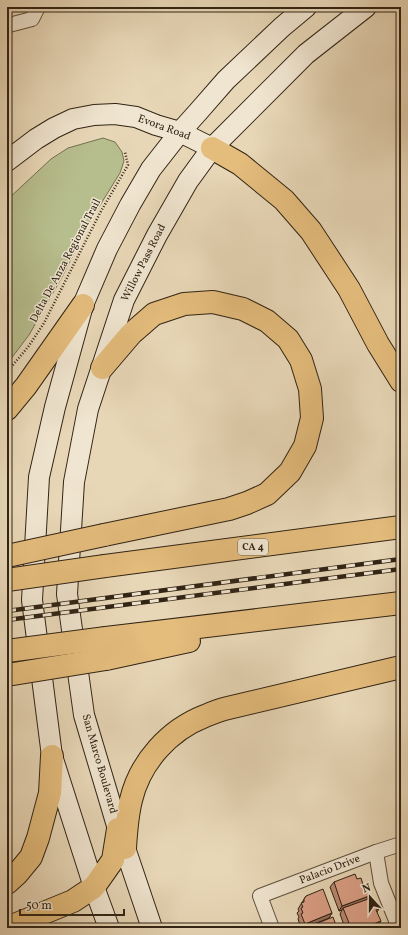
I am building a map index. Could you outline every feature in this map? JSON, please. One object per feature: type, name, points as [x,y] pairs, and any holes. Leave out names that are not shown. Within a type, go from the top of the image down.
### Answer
[{"type":"highway","points":[[212,148],[240,164],[257,177],[284,200],[311,231],[349,289],[378,344],[401,381]]},
{"type":"highway","points":[[7,556],[246,504],[267,494],[290,472],[305,446],[312,418],[310,389],[301,360],[288,339],[267,321],[243,309],[214,302],[184,304],[154,314],[131,334],[102,368]]},
{"type":"highway","points":[[7,409],[26,386],[83,305]]},
{"type":"highway","name":"CA 4","points":[[7,580],[401,527]]},
{"type":"highway","points":[[7,675],[106,648],[329,611],[401,603]]},
{"type":"highway","points":[[7,651],[106,648]]},
{"type":"highway","points":[[7,928],[73,901],[94,887],[113,860],[126,826],[131,799],[139,777],[151,757],[165,740],[182,727],[204,716],[228,708],[401,667]]},
{"type":"highway","points":[[7,883],[17,874],[31,857],[38,838],[50,793],[52,756]]},
{"type":"main road","points":[[109,928],[94,887],[52,756],[32,600],[39,477],[55,407],[83,305],[107,249],[130,205],[151,169],[180,132],[226,80],[282,27],[306,7]]},
{"type":"main road","name":"Willow Pass Road","points":[[67,594],[74,482],[88,409],[124,300],[157,234],[188,181],[212,148],[306,54],[366,7]]},
{"type":"main road","name":"Evora Road","points":[[7,161],[36,139],[54,128],[73,120],[94,115],[115,114],[136,117],[180,132],[212,148]]},
{"type":"main road","name":"San Marco Boulevard","points":[[67,594],[84,715],[121,839],[152,928]]},
{"type":"street","points":[[7,25],[32,19],[38,7]]},
{"type":"street","name":"Palacio Drive","points":[[272,928],[260,896],[401,844]]},
{"type":"street","points":[[376,852],[381,883],[399,928]]},
{"type":"path","name":"Delta De Anza Regional Trail","points":[[7,372],[28,347],[44,323],[100,213],[128,165],[125,152]]},
{"type":"green space","points":[[103,138],[115,142],[122,152],[124,161],[120,173],[89,223],[62,277],[29,335],[7,364],[7,200],[51,159],[68,148]]},
{"type":"building","points":[[355,874],[357,879],[361,878],[364,888],[366,887],[369,896],[342,906],[334,882]]},
{"type":"building","points":[[323,889],[332,913],[305,924],[301,914],[303,913],[301,908],[303,907],[301,903],[304,902],[306,896]]},
{"type":"building","points":[[371,898],[373,903],[376,902],[379,909],[376,910],[381,921],[363,928],[351,928],[343,908]]},
{"type":"building","points":[[333,917],[337,928],[308,928],[308,927]]},
{"type":"building","points":[[381,924],[383,928],[372,928]]},
{"type":"railway","points":[[7,611],[401,559]]},
{"type":"railway","points":[[7,620],[401,569]]}]
